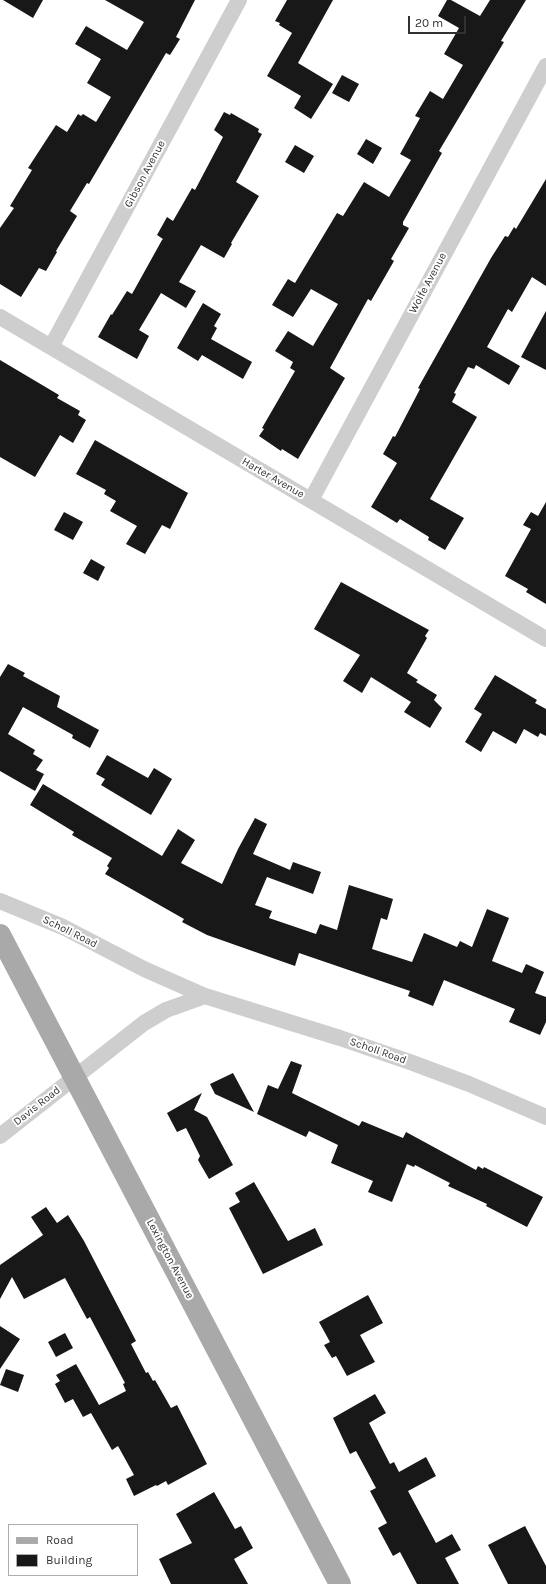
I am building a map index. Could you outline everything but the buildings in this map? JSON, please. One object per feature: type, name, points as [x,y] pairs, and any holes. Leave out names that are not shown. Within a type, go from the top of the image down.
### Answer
[{"type":"main road","name":"Lexington Avenue","points":[[0,934],[340,1584]]},
{"type":"street","name":"Gibson Avenue","points":[[51,347],[239,0]]},
{"type":"street","name":"Wolfe Avenue","points":[[311,500],[546,66]]},
{"type":"street","name":"Harter Avenue","points":[[0,317],[546,639]]},
{"type":"street","name":"Scholl Road","points":[[0,901],[63,927],[144,969],[205,996],[340,1038],[410,1062],[469,1084],[546,1117]]},
{"type":"street","points":[[75,1076],[144,1022],[166,1010],[205,996]]},
{"type":"street","name":"Davis Road","points":[[0,1136],[75,1076]]}]
